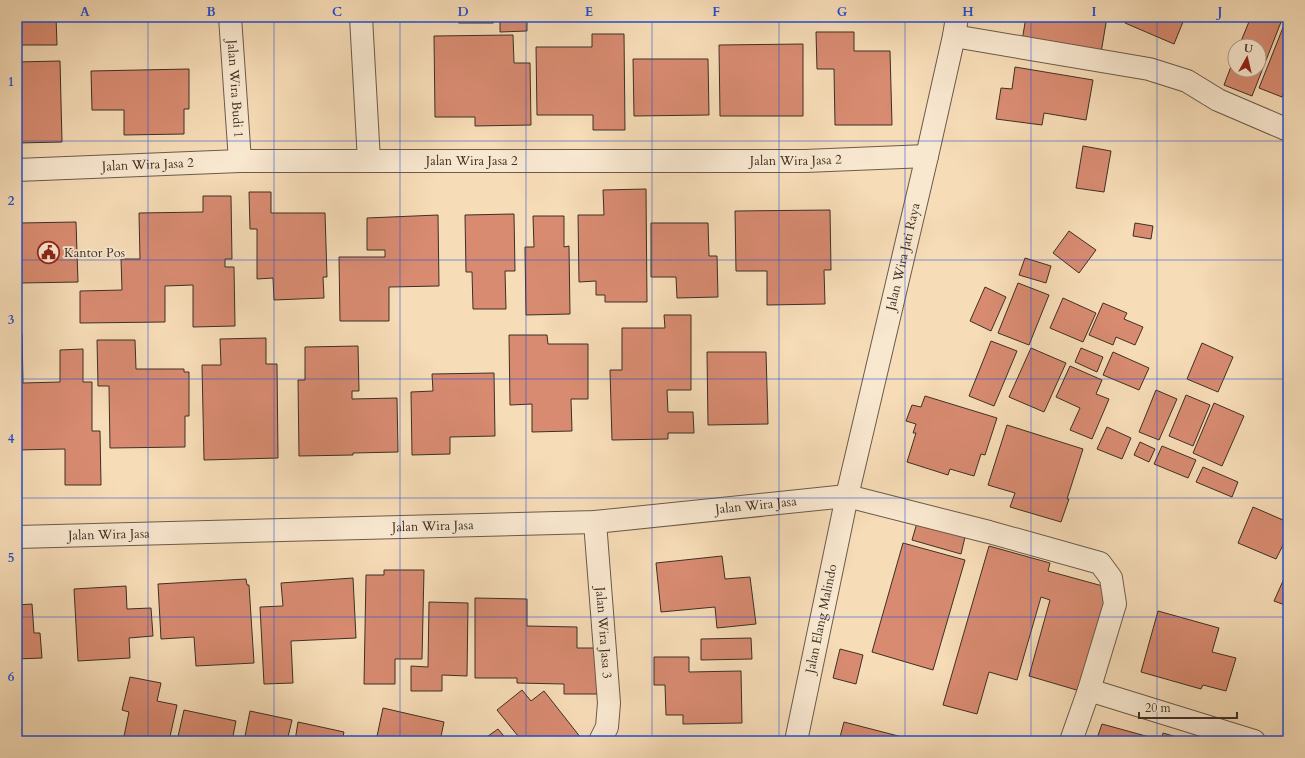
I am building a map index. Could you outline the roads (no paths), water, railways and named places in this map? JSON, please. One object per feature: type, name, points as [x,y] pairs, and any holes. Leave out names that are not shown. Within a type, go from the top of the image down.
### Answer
[{"type":"street","name":"Jalan Wira Budi 1","points":[[230,17],[240,161]]},
{"type":"street","points":[[361,17],[369,161]]},
{"type":"street","points":[[955,26],[1149,69],[1187,81],[1218,100],[1288,130]]},
{"type":"street","name":"Jalan Wira Jati Raya","points":[[846,496],[927,156],[955,26]]},
{"type":"street","name":"Jalan Wira Jasa 2","points":[[17,170],[240,161],[805,161],[927,156]]},
{"type":"street","points":[[846,496],[989,532],[1100,563],[1111,578],[1115,604],[1089,690],[1071,741]]},
{"type":"street","name":"Jalan Wira Jasa","points":[[17,537],[595,522],[846,496]]},
{"type":"street","name":"Jalan Elang Malindo","points":[[796,741],[846,496]]},
{"type":"street","name":"Jalan Wira Jasa 3","points":[[595,522],[609,703],[607,728],[600,741]]},
{"type":"street","points":[[1089,690],[1254,741]]},
{"type":"place","name":"Kantor Pos","points":[[48,253]]}]
